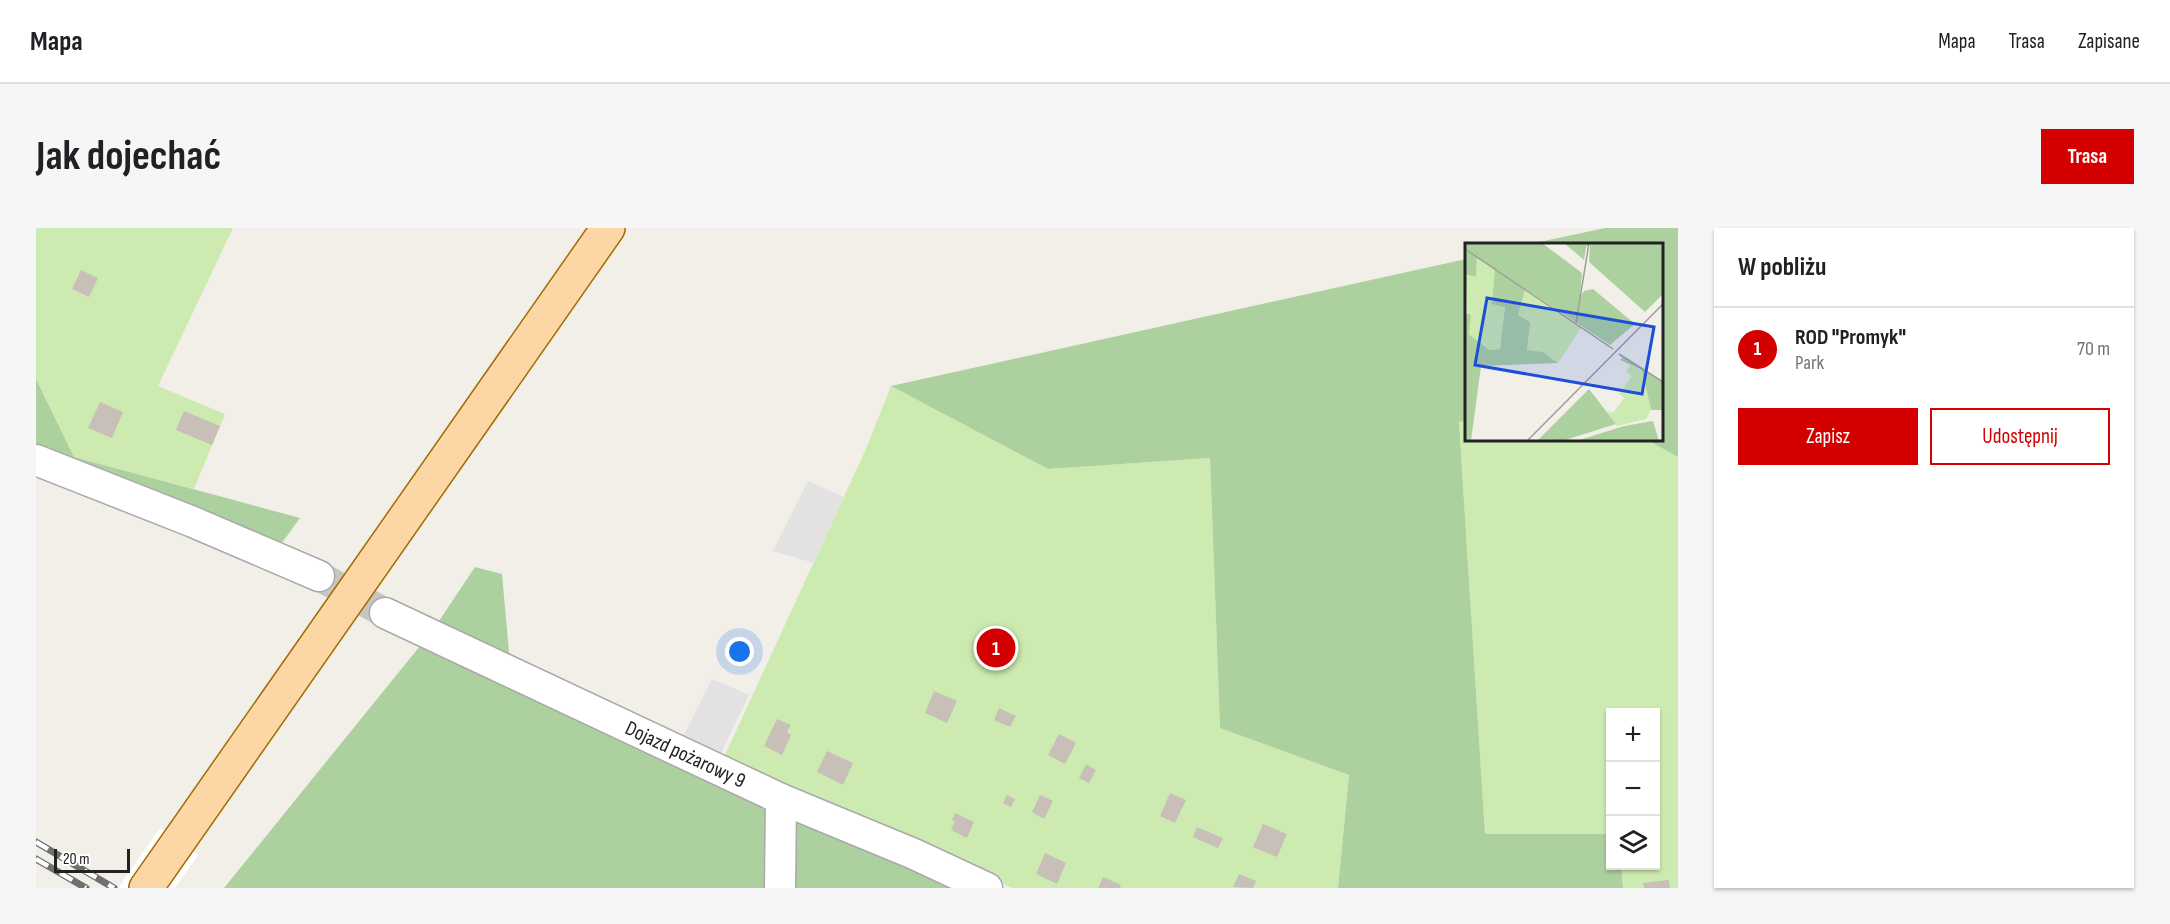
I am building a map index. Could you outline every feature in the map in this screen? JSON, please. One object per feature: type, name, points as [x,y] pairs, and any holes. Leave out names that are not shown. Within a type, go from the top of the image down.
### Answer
[{"type":"main road","points":[[146,888],[608,228]]},
{"type":"lane","points":[[36,460],[193,522],[319,576]]},
{"type":"lane","name":"Dojazd pożarowy 9","points":[[385,613],[781,799],[914,854],[987,888]]},
{"type":"lane","points":[[780,888],[781,799]]},
{"type":"green space","points":[[36,228],[233,228],[158,386],[225,414],[194,489],[74,457],[36,379]]},
{"type":"green space","points":[[1605,228],[1678,228],[1678,457],[1649,441],[1663,441],[1663,243],[1535,243]]},
{"type":"green space","points":[[1465,259],[1465,420],[1459,422],[1485,834],[1606,834],[1606,870],[1621,870],[1623,888],[1338,888],[1349,775],[1220,728],[1210,458],[1048,469],[891,386]]},
{"type":"green space","points":[[36,379],[74,457],[300,518],[276,551],[36,457]]},
{"type":"green space","points":[[891,386],[1048,469],[1210,458],[1220,728],[1349,775],[1338,888],[1012,888],[724,757],[865,451]]},
{"type":"green space","points":[[1465,420],[1465,441],[1649,441],[1678,457],[1678,888],[1623,888],[1621,870],[1660,870],[1660,708],[1606,708],[1606,834],[1485,834],[1459,421]]},
{"type":"green space","points":[[475,567],[502,574],[510,663],[435,627]]},
{"type":"green space","points":[[424,641],[969,888],[224,888]]},
{"type":"shaded area","points":[[808,481],[844,497],[814,563],[773,551]]},
{"type":"shaded area","points":[[712,679],[749,695],[715,765],[678,747]]},
{"type":"pier","points":[[160,828],[198,855],[175,888],[118,888]]},
{"type":"building","points":[[81,270],[98,278],[89,297],[72,289]]},
{"type":"building","points":[[100,402],[123,412],[112,438],[88,428]]},
{"type":"building","points":[[184,411],[220,426],[212,445],[176,430]]},
{"type":"building","points":[[934,691],[957,701],[947,723],[925,713]]},
{"type":"building","points":[[999,708],[1016,716],[1010,727],[994,720]]},
{"type":"building","points":[[777,719],[791,725],[787,732],[791,735],[782,755],[764,746]]},
{"type":"building","points":[[1059,734],[1076,743],[1065,764],[1048,755]]},
{"type":"building","points":[[827,751],[853,763],[843,785],[817,772]]},
{"type":"building","points":[[1086,764],[1096,770],[1089,783],[1079,778]]},
{"type":"building","points":[[1170,793],[1186,800],[1175,823],[1160,816]]},
{"type":"building","points":[[1007,795],[1015,799],[1011,807],[1003,803]]},
{"type":"building","points":[[1040,795],[1053,801],[1044,819],[1032,812]]},
{"type":"building","points":[[955,813],[974,822],[967,838],[951,830],[955,821],[952,820]]},
{"type":"building","points":[[1263,824],[1287,834],[1277,857],[1253,847]]},
{"type":"building","points":[[1197,827],[1223,838],[1218,848],[1193,837]]},
{"type":"building","points":[[1045,853],[1066,863],[1057,884],[1036,874]]},
{"type":"building","points":[[1239,874],[1256,881],[1253,888],[1233,887]]},
{"type":"building","points":[[1103,877],[1121,885],[1120,888],[1098,888]]},
{"type":"building","points":[[1669,880],[1670,888],[1644,888],[1643,883]]},
{"type":"tunnel","points":[[319,576],[385,613]]},
{"type":"railway","points":[[36,842],[114,888]]},
{"type":"railway","points":[[36,859],[86,888]]},
{"type":"place","name":"ROD \"Promyk\"","points":[[996,648]]}]
